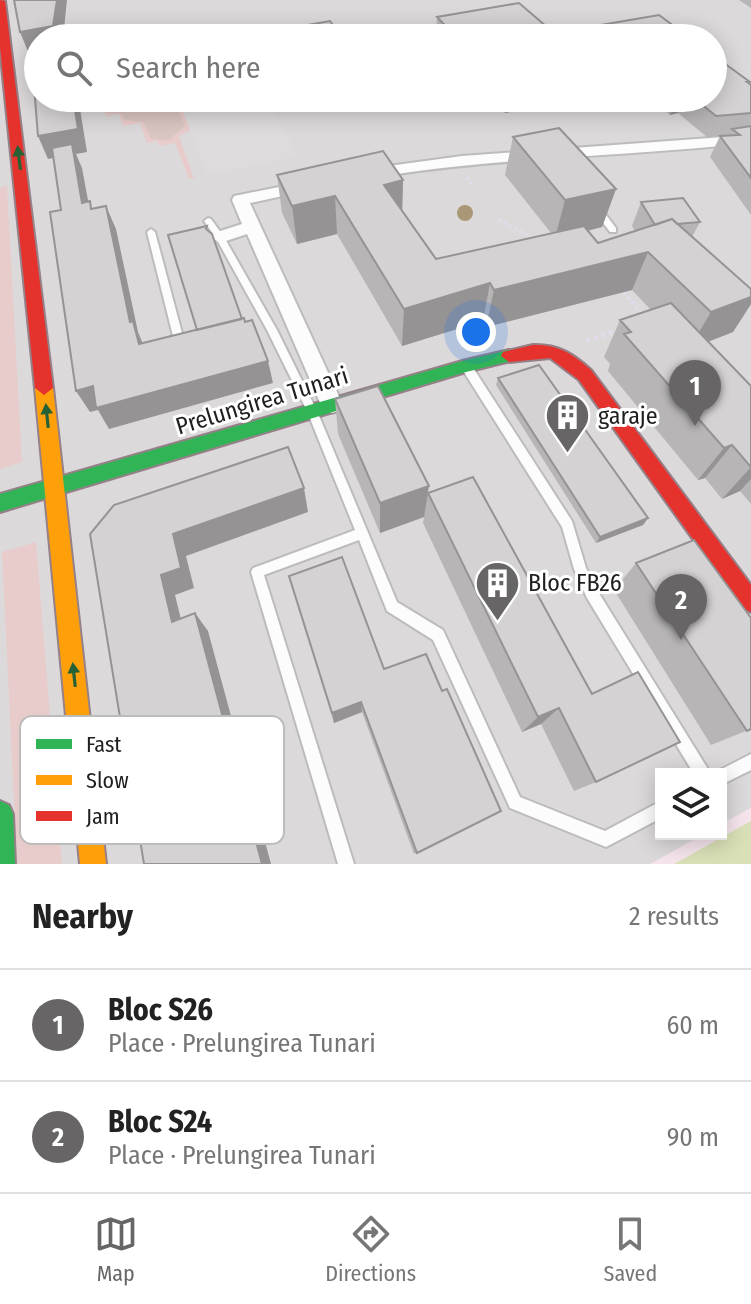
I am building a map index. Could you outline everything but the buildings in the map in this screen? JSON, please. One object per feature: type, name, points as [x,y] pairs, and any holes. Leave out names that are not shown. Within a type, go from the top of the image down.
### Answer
[{"type":"main road","points":[[0,1],[78,716]]},
{"type":"main road","name":"Prelungirea Tunari","points":[[0,503],[466,366],[523,351],[555,351]]},
{"type":"main road","points":[[555,351],[585,375],[751,602]]},
{"type":"main road","points":[[0,814],[2,864]]},
{"type":"main road","points":[[91,844],[93,864]]},
{"type":"street","points":[[332,405],[240,200],[420,163],[554,161],[751,139]]},
{"type":"street","points":[[220,237],[252,227]]},
{"type":"lane","points":[[589,201],[613,230]]},
{"type":"lane","points":[[208,221],[272,330],[312,411],[392,606],[438,635],[515,803],[606,839],[655,812]]},
{"type":"lane","points":[[151,232],[181,348],[196,345]]},
{"type":"lane","points":[[257,333],[272,330]]},
{"type":"lane","points":[[466,366],[568,525],[580,569],[592,594],[699,768]]},
{"type":"lane","points":[[346,864],[257,572],[362,533]]},
{"type":"lane","points":[[727,774],[751,762]]},
{"type":"path","points":[[498,220],[539,240]]},
{"type":"path","points":[[620,287],[639,310],[642,318],[637,324]]},
{"type":"path","points":[[555,351],[623,328]]},
{"type":"shaded area","points":[[0,0],[751,0],[751,864],[0,864]]},
{"type":"shaded area","points":[[105,112],[183,112],[190,130],[179,136],[194,178],[189,179],[175,143],[159,146],[158,141],[147,143],[140,123],[123,126],[119,114],[106,117]]},
{"type":"shaded area","points":[[179,112],[185,126],[169,140],[151,139],[143,122],[124,120],[123,114],[107,113]]},
{"type":"shaded area","points":[[183,112],[274,112],[298,156],[207,175]]},
{"type":"shaded area","points":[[7,186],[22,462],[0,469],[0,188]]},
{"type":"shaded area","points":[[36,542],[50,716],[20,716],[20,844],[60,844],[62,864],[17,864],[2,552]]},
{"type":"shaded area","points":[[751,808],[751,864],[650,864],[693,840],[727,840],[727,821]]},
{"type":"green space","points":[[751,821],[751,864],[674,864],[717,840],[727,840],[727,834]]},
{"type":"traffic: fast","points":[[0,503],[509,356]]},
{"type":"traffic: fast","points":[[0,814],[2,864]]},
{"type":"traffic: slow","points":[[44,388],[78,716]]},
{"type":"traffic: slow","points":[[91,844],[93,864]]},
{"type":"traffic: jam","points":[[0,1],[44,388]]},
{"type":"traffic: jam","points":[[509,356],[550,352],[566,359],[585,375],[751,602]]},
{"type":"place","name":"Bloc S26","points":[[695,426]]},
{"type":"place","name":"garaje","points":[[567,455]]},
{"type":"place","name":"Bloc FB26","points":[[497,622]]},
{"type":"place","name":"Bloc S24","points":[[681,640]]}]
